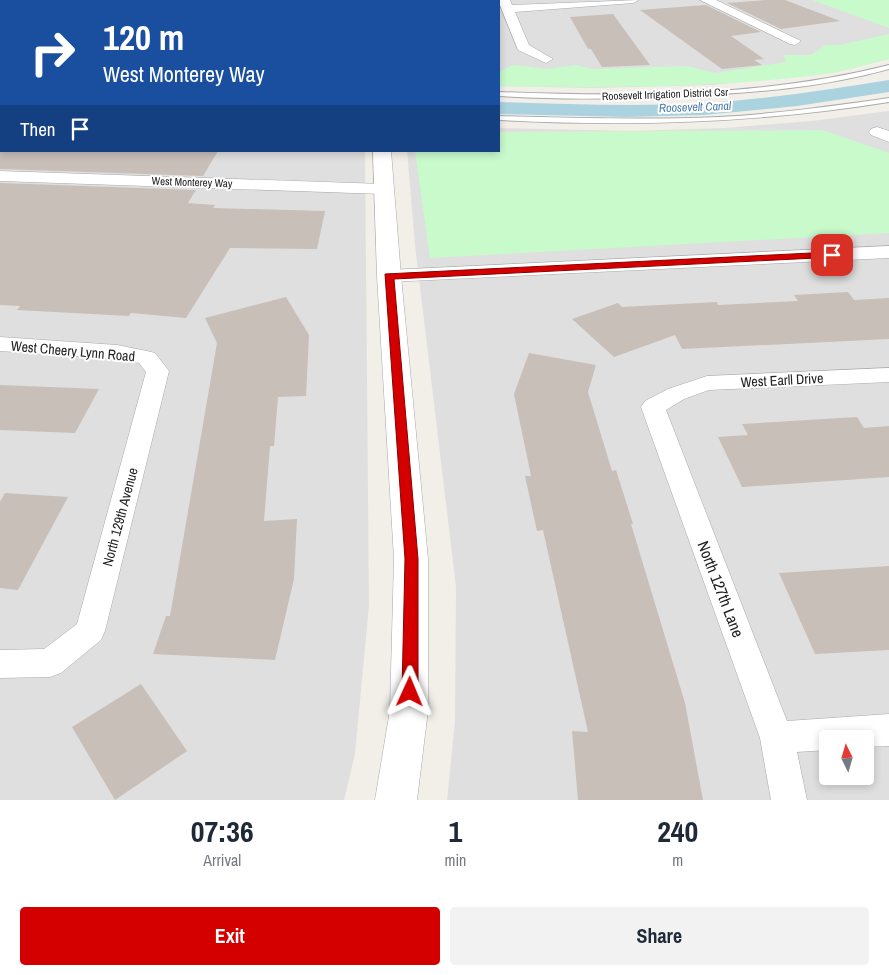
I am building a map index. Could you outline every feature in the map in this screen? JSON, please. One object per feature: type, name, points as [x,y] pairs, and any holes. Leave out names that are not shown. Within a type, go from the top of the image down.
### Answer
[{"type":"street","points":[[546,58],[523,47],[506,4],[574,6],[633,0]]},
{"type":"street","points":[[706,0],[796,41]]},
{"type":"street","points":[[382,152],[388,276],[411,559],[409,710],[396,800]]},
{"type":"street","name":"West Monterey Way","points":[[0,176],[383,189]]},
{"type":"street","points":[[388,276],[889,252]]},
{"type":"street","name":"West Cheery Lynn Road","points":[[0,344],[117,352],[147,358]]},
{"type":"street","name":"North 129th Avenue","points":[[0,664],[50,663],[90,631],[158,371],[147,358]]},
{"type":"street","name":"West Earll Drive","points":[[676,394],[707,383],[889,375]]},
{"type":"street","name":"North 127th Lane","points":[[676,394],[653,407],[777,738],[789,800]]},
{"type":"street","points":[[777,738],[889,730]]},
{"type":"lane","name":"Roosevelt Irrigation District Csr","points":[[500,94],[641,97],[791,88],[855,78],[889,67]]},
{"type":"lane","name":"Roosevelt Irrigation District Csr","points":[[500,118],[606,122],[722,119],[827,110],[889,100]]},
{"type":"shaded area","points":[[500,0],[889,0],[889,59],[828,73],[712,85],[593,88],[500,86]]},
{"type":"shaded area","points":[[889,111],[889,800],[447,800],[455,722],[456,587],[415,245],[407,152],[500,152],[500,128],[632,131],[725,128],[812,121]]},
{"type":"shaded area","points":[[0,152],[365,152],[369,605],[355,754],[344,800],[0,800]]},
{"type":"green space","points":[[812,0],[889,0],[889,28]]},
{"type":"green space","points":[[889,34],[889,59],[826,74],[744,82],[662,86],[500,86],[500,72],[513,65],[548,69],[576,65],[592,69],[687,66],[715,73],[786,62],[784,55],[811,55],[826,45],[840,45]]},
{"type":"green space","points":[[823,130],[889,153],[889,233],[430,258],[415,152],[500,152],[500,132]]},
{"type":"building","points":[[785,0],[840,21],[781,29],[727,3]]},
{"type":"building","points":[[706,5],[761,32],[731,36],[764,59],[754,60],[762,65],[722,69],[640,10]]},
{"type":"building","points":[[613,14],[650,65],[602,67],[591,49],[588,49],[570,17]]},
{"type":"building","points":[[0,152],[217,152],[203,176],[0,169]]},
{"type":"building","points":[[0,183],[196,190],[188,203],[215,205],[213,208],[325,211],[317,249],[230,248],[186,318],[131,313],[129,316],[17,310],[20,306],[0,305]]},
{"type":"building","points":[[848,292],[854,300],[889,298],[889,339],[682,349],[675,335],[614,357],[572,319],[618,303],[622,307],[717,302],[718,305],[798,301],[794,295]]},
{"type":"building","points":[[286,297],[309,335],[306,396],[278,397],[274,446],[270,446],[264,521],[297,519],[294,579],[275,660],[153,654],[166,616],[170,616],[217,343],[205,318]]},
{"type":"building","points":[[529,353],[596,365],[588,392],[612,471],[616,470],[633,524],[631,524],[685,703],[703,800],[578,800],[572,731],[588,732],[543,530],[537,531],[525,476],[531,476],[514,394]]},
{"type":"building","points":[[0,385],[99,389],[75,433],[0,430]]},
{"type":"building","points":[[857,417],[864,428],[889,426],[889,477],[742,487],[718,437],[748,435],[742,424]]},
{"type":"building","points":[[5,493],[68,497],[18,590],[0,588],[0,502]]},
{"type":"building","points":[[889,566],[889,650],[815,654],[779,573]]},
{"type":"building","points":[[141,684],[187,751],[115,800],[72,727]]},
{"type":"waterway","name":"Roosevelt Canal","points":[[500,108],[627,111],[704,109],[797,100],[889,86]]},
{"type":"route","points":[[410,692],[411,559],[388,276],[832,255]]}]
